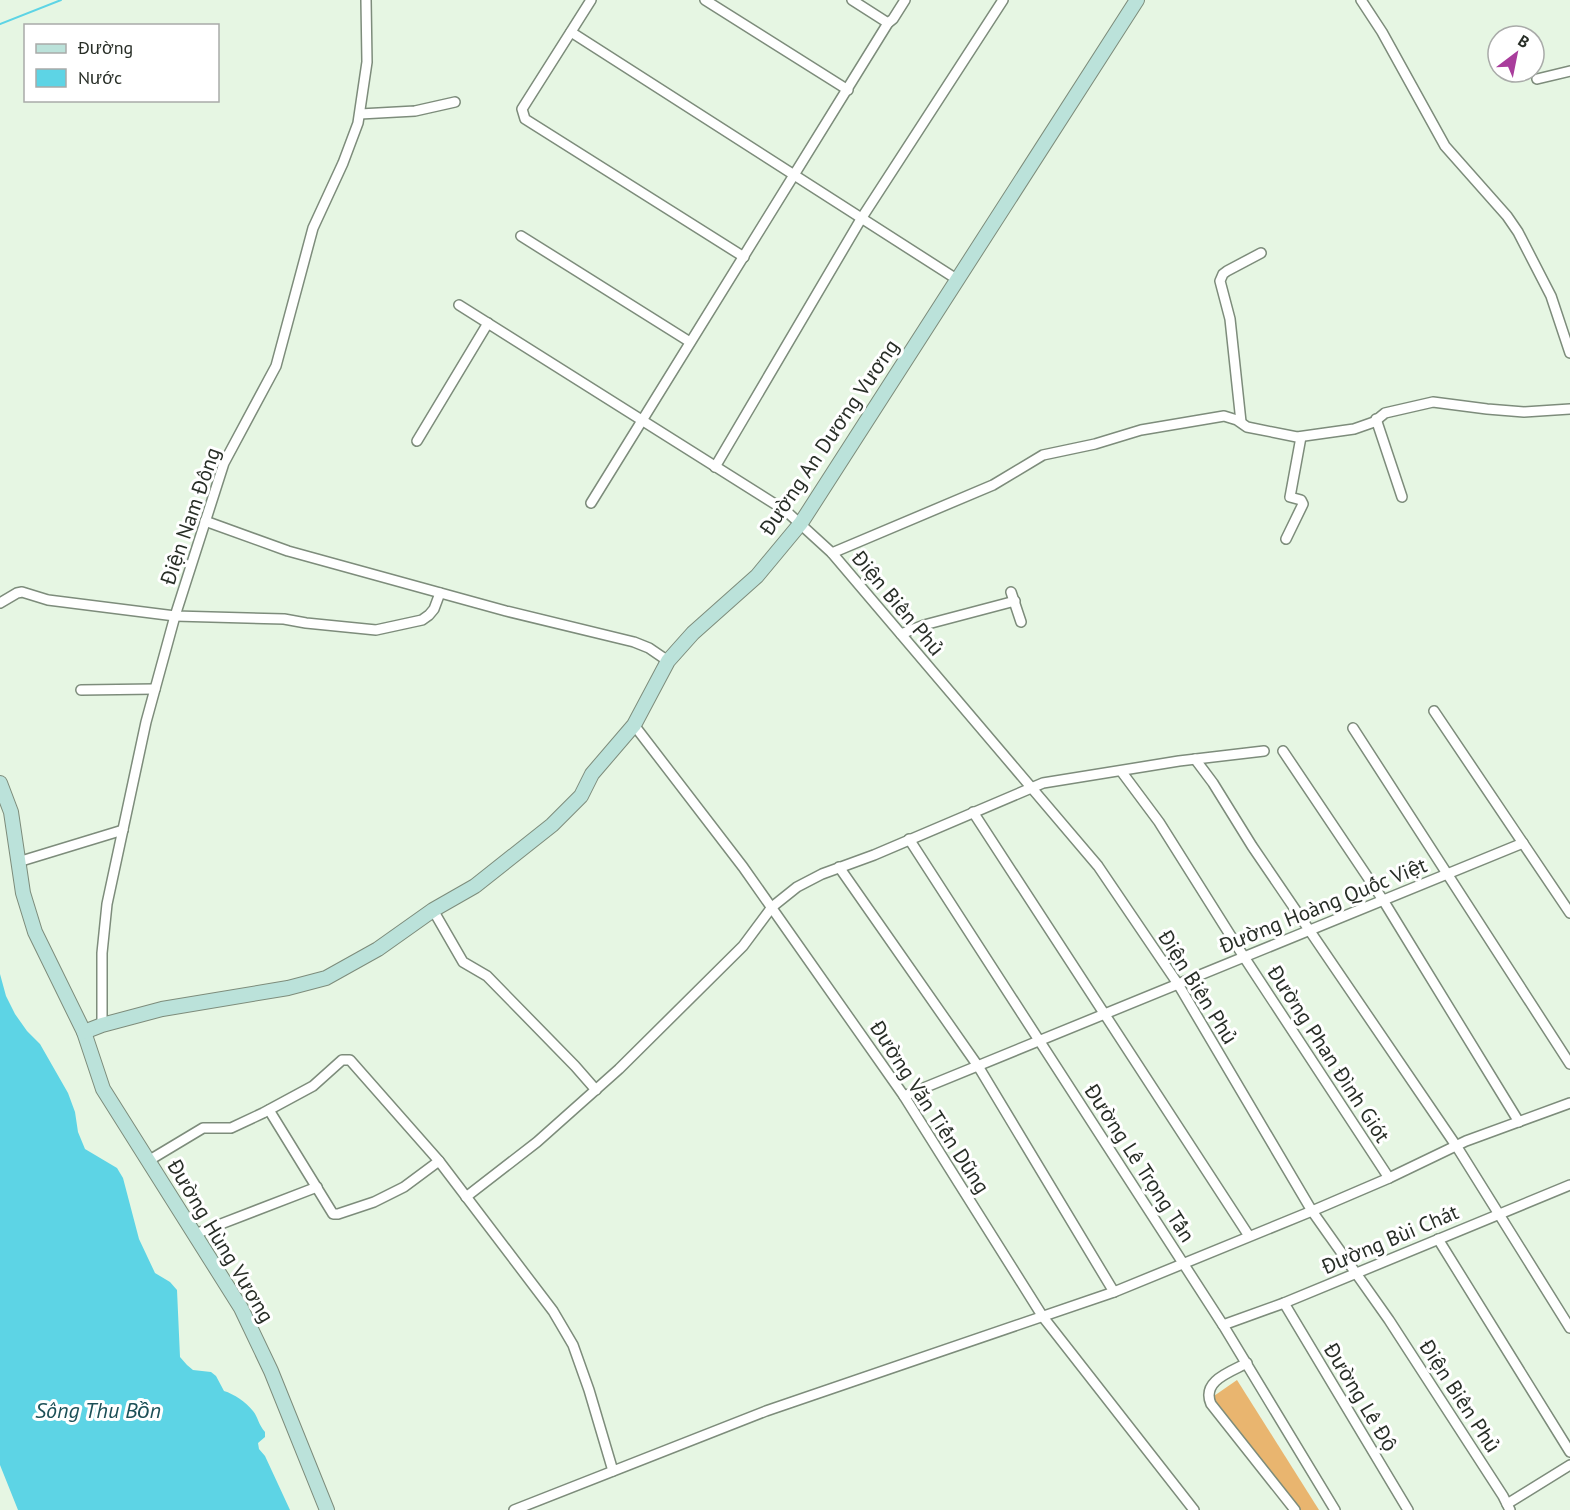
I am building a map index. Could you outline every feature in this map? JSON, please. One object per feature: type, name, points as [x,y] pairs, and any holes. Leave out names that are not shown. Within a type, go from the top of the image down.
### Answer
[{"type":"main road","name":"Đường An Dương Vương","points":[[84,1032],[162,1009],[288,988],[326,978],[378,949],[434,910],[475,886],[552,825],[581,796],[592,774],[634,725],[668,661],[693,633],[757,576],[801,523],[1137,0]]},
{"type":"main road","name":"Đường Hùng Vương","points":[[0,783],[11,812],[23,893],[35,932],[84,1032],[103,1089],[241,1308],[266,1360],[327,1510]]},
{"type":"street","name":"Điện Nam Đông","points":[[102,1025],[102,953],[106,904],[146,722],[175,616],[225,463],[276,366],[313,228],[343,163],[360,114],[367,62],[366,0]]},
{"type":"street","points":[[591,0],[522,109],[525,119],[744,257]]},
{"type":"street","points":[[705,0],[848,90]]},
{"type":"street","points":[[852,0],[888,23]]},
{"type":"street","points":[[591,503],[888,23],[905,0]]},
{"type":"street","points":[[715,467],[861,219],[1002,0]]},
{"type":"street","points":[[1361,0],[1382,32],[1445,146],[1507,216],[1518,232],[1551,296],[1570,353]]},
{"type":"street","points":[[571,32],[958,280]]},
{"type":"street","points":[[1546,77],[1570,71]]},
{"type":"street","points":[[360,114],[415,111],[455,102]]},
{"type":"street","points":[[521,236],[690,342]]},
{"type":"street","points":[[1240,422],[1230,319],[1220,281],[1222,274],[1261,253]]},
{"type":"street","name":"Điện Biên Phủ","points":[[459,305],[786,511],[832,553],[1098,866],[1178,984],[1312,1211],[1356,1273],[1509,1507]]},
{"type":"street","points":[[417,441],[488,323]]},
{"type":"street","points":[[832,553],[993,485],[1043,455],[1095,444],[1141,430],[1224,416],[1247,427],[1301,437],[1354,429],[1385,413],[1433,402],[1524,412],[1570,409]]},
{"type":"street","points":[[1376,419],[1402,497]]},
{"type":"street","points":[[1286,539],[1303,502],[1290,497],[1301,437]]},
{"type":"street","points":[[205,521],[288,552],[506,611],[634,642],[649,648],[668,661]]},
{"type":"street","points":[[0,603],[22,592],[48,600],[175,616],[284,619],[376,630],[422,620],[434,609],[440,593]]},
{"type":"street","points":[[1011,592],[1021,622]]},
{"type":"street","points":[[901,634],[924,625],[1015,602]]},
{"type":"street","points":[[81,690],[155,689]]},
{"type":"street","points":[[1434,711],[1570,913]]},
{"type":"street","name":"Đường Văn Tiến Dũng","points":[[634,725],[772,907],[904,1096],[1043,1317],[1194,1510]]},
{"type":"street","points":[[1353,728],[1570,1064]]},
{"type":"street","points":[[466,1197],[537,1142],[596,1089],[743,946],[772,907],[797,887],[839,867],[874,855],[1030,787],[1059,780],[1195,759],[1264,751]]},
{"type":"street","points":[[1283,751],[1383,900],[1519,1122]]},
{"type":"street","points":[[1195,759],[1457,1147],[1570,1328]]},
{"type":"street","name":"Đường Phan Đình Giót","points":[[1120,771],[1159,822],[1244,957],[1389,1178]]},
{"type":"street","points":[[973,812],[1249,1236]]},
{"type":"street","points":[[18,862],[123,830]]},
{"type":"street","name":"Đường Lê Trọng Tấn","points":[[909,838],[1223,1325],[1335,1510]]},
{"type":"street","name":"Đường Hoàng Quốc Việt","points":[[904,1096],[1523,843]]},
{"type":"street","points":[[839,867],[978,1066],[1114,1292]]},
{"type":"street","points":[[434,910],[463,962],[487,976],[596,1089]]},
{"type":"street","points":[[148,1161],[203,1128],[231,1128],[269,1110],[313,1086],[342,1060],[348,1060],[438,1161],[553,1311],[573,1345],[590,1390],[613,1471]]},
{"type":"street","points":[[514,1510],[766,1411],[1114,1292],[1389,1178],[1466,1141],[1570,1103]]},
{"type":"street","points":[[269,1110],[317,1187],[330,1213],[338,1214],[374,1202],[404,1187],[438,1161]]},
{"type":"street","points":[[195,1234],[317,1187]]},
{"type":"street","name":"Đường Bùi Chát","points":[[1223,1325],[1284,1304],[1569,1187]]},
{"type":"street","points":[[1438,1239],[1570,1452]]},
{"type":"street","name":"Đường Lê Độ","points":[[1284,1304],[1408,1510]]},
{"type":"street","points":[[1247,1363],[1215,1381],[1211,1385],[1208,1396],[1211,1404],[1295,1510]]},
{"type":"street","points":[[1509,1507],[1570,1465]]},
{"type":"shaded area","points":[[1237,1380],[1319,1510],[1299,1510],[1211,1398]]},
{"type":"water","name":"Sông Thu Bồn","points":[[0,974],[6,996],[15,1014],[40,1044],[68,1093],[85,1149],[117,1168],[123,1178],[139,1239],[155,1273],[170,1282],[177,1290],[180,1357],[193,1370],[211,1372],[216,1376],[224,1391],[240,1399],[255,1413],[265,1432],[265,1437],[258,1443],[259,1449],[265,1456],[290,1510],[18,1510],[0,1465]]},
{"type":"waterway","points":[[0,24],[61,0]]}]
